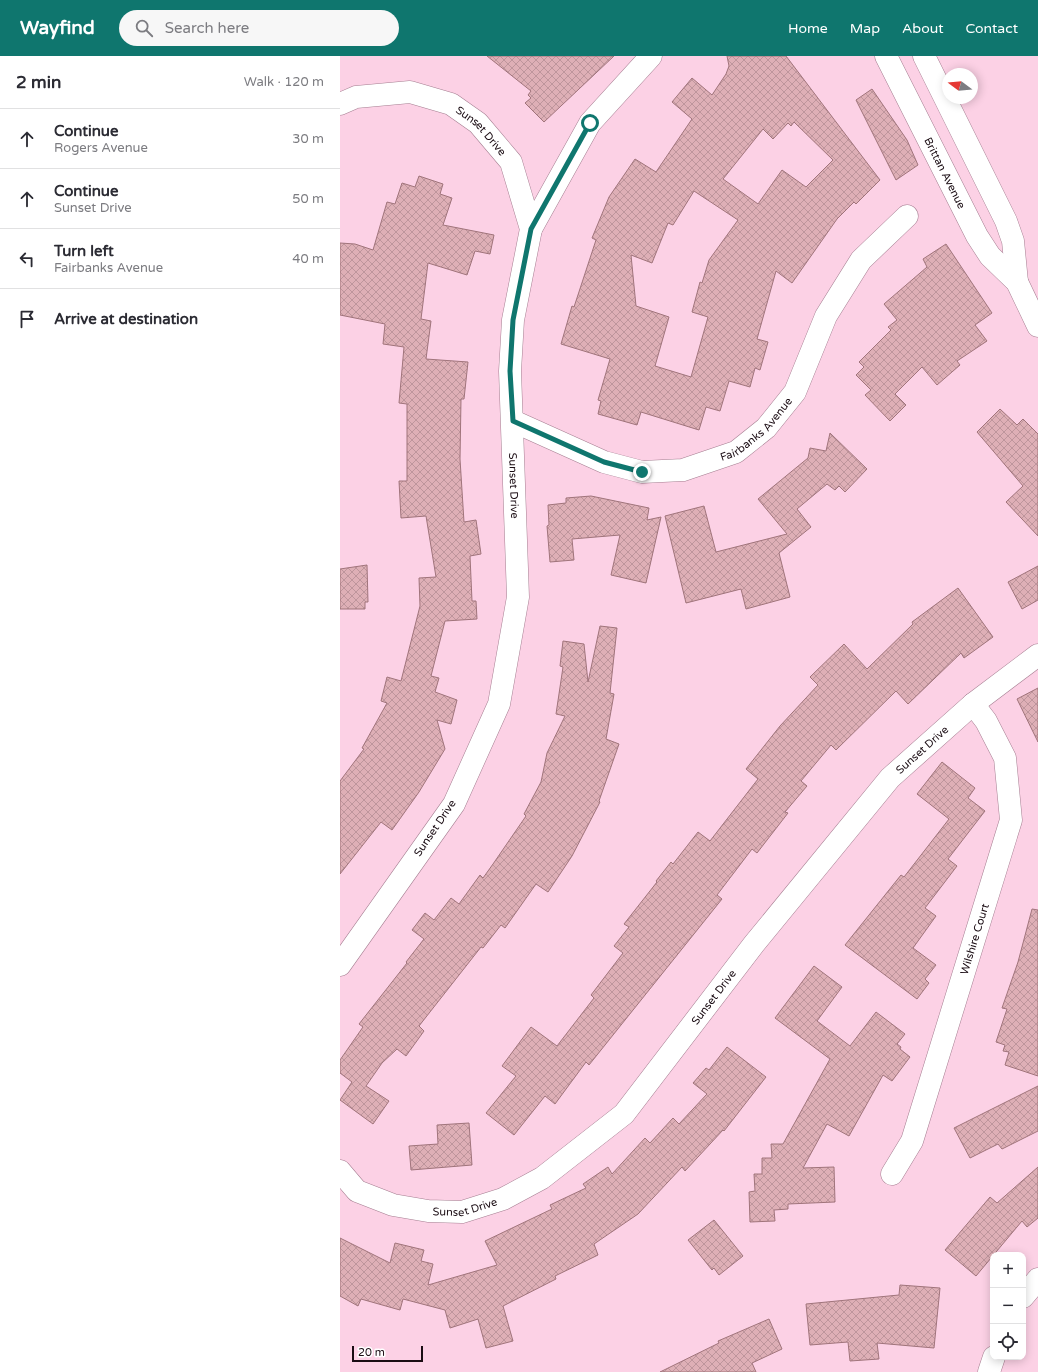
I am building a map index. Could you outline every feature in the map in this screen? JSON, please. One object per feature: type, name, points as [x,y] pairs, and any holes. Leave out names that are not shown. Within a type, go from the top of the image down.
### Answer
[{"type":"street","points":[[531,229],[590,123],[651,56]]},
{"type":"street","name":"Brittan Avenue","points":[[886,56],[977,236],[990,256],[1016,282],[1038,326]]},
{"type":"street","name":"Brittan Avenue","points":[[924,56],[1006,221],[1013,241],[1016,282]]},
{"type":"street","name":"Sunset Drive","points":[[340,104],[356,97],[410,92],[451,104],[478,124],[511,162],[531,229],[513,320],[510,371],[513,421],[518,597],[499,704],[454,804],[340,966]]},
{"type":"street","name":"Fairbanks Avenue","points":[[513,421],[604,462],[642,472],[684,470],[736,452],[766,428],[795,392],[826,316],[861,260],[907,216]]},
{"type":"street","name":"Sunset Drive","points":[[340,1171],[357,1191],[393,1205],[428,1211],[449,1212],[462,1212],[503,1199],[542,1178],[624,1114],[754,944],[890,778],[973,704],[1038,655]]},
{"type":"street","name":"Wilshire Court","points":[[892,1174],[912,1141],[1011,820],[1005,758],[986,721],[973,704]]},
{"type":"street","points":[[1026,1293],[1038,1279]]},
{"type":"street","points":[[988,1372],[993,1360]]},
{"type":"building","points":[[487,56],[614,56],[544,122],[525,103],[531,98],[528,95],[531,91]]},
{"type":"building","points":[[727,56],[786,56],[880,180],[856,204],[854,202],[837,219],[792,283],[776,271],[757,339],[768,342],[760,370],[755,368],[750,387],[729,381],[720,411],[706,407],[699,430],[641,412],[637,425],[598,414],[601,401],[598,400],[610,359],[561,344],[572,306],[574,307],[596,240],[592,238],[609,197],[635,159],[656,172],[692,119],[672,102],[692,78],[712,95],[726,74],[729,66]],"holes":[[[794,122],[833,160],[806,187],[782,170],[758,204],[723,179],[763,129],[773,139],[788,123],[791,126]],[[694,191],[738,220],[709,260],[702,283],[700,282],[692,312],[708,317],[691,377],[655,366],[669,317],[636,306],[631,255],[652,263],[668,223],[673,225]]]},
{"type":"building","points":[[872,89],[907,140],[918,165],[896,180],[856,100]]},
{"type":"building","points":[[419,176],[443,184],[440,194],[452,198],[443,225],[494,235],[490,254],[475,251],[467,275],[428,263],[421,319],[431,321],[426,359],[468,362],[464,399],[461,399],[460,459],[464,522],[476,520],[481,554],[470,556],[472,601],[476,601],[477,619],[445,621],[431,676],[439,678],[435,692],[457,700],[451,724],[437,720],[445,749],[419,792],[392,830],[381,822],[340,874],[340,781],[364,749],[362,748],[387,703],[381,701],[387,677],[401,681],[420,606],[419,578],[436,577],[426,516],[401,518],[399,481],[407,481],[407,404],[399,403],[404,347],[383,344],[385,324],[340,315],[340,243],[355,244],[373,250],[387,202],[395,204],[402,183],[415,187]]},
{"type":"building","points":[[946,244],[992,313],[975,325],[987,341],[957,361],[960,365],[937,385],[922,367],[895,394],[906,405],[890,421],[865,395],[871,390],[856,375],[864,367],[859,362],[891,330],[888,327],[897,320],[884,304],[927,267],[923,259]]},
{"type":"building","points":[[1000,409],[1017,425],[1023,419],[1038,434],[1038,536],[1006,502],[1023,486],[977,432]]},
{"type":"building","points":[[830,433],[867,469],[845,492],[839,486],[835,490],[827,484],[797,509],[811,527],[779,553],[790,597],[746,609],[741,589],[686,603],[665,516],[704,506],[716,552],[787,534],[758,499],[808,458],[810,448],[826,451]]},
{"type":"building","points":[[591,496],[649,508],[647,520],[661,517],[646,583],[611,575],[620,535],[572,539],[574,560],[550,562],[547,526],[549,525],[548,505],[566,503],[566,498]]},
{"type":"building","points":[[367,565],[368,602],[365,602],[365,609],[340,609],[340,569]]},
{"type":"building","points":[[1038,566],[1038,600],[1022,609],[1008,582]]},
{"type":"building","points":[[958,588],[993,637],[964,658],[961,653],[908,704],[896,691],[836,750],[831,745],[801,781],[807,786],[785,812],[788,813],[757,853],[752,849],[717,895],[722,899],[589,1065],[586,1062],[555,1104],[545,1096],[514,1135],[486,1113],[516,1076],[502,1066],[531,1027],[557,1046],[594,998],[591,995],[623,953],[614,946],[629,927],[624,924],[657,882],[656,881],[671,862],[673,864],[698,832],[710,841],[758,779],[746,769],[780,726],[818,685],[810,677],[844,644],[867,669],[913,624],[912,622]]},
{"type":"building","points":[[600,626],[617,628],[610,693],[614,694],[606,739],[619,744],[599,801],[600,802],[572,856],[548,892],[536,884],[505,928],[501,925],[483,948],[481,947],[419,1026],[424,1031],[406,1056],[397,1049],[382,1063],[366,1086],[389,1101],[373,1124],[340,1100],[352,1082],[340,1073],[340,1060],[363,1027],[359,1024],[424,939],[412,930],[425,913],[434,920],[451,898],[459,904],[480,875],[483,878],[526,816],[524,814],[541,782],[547,753],[565,716],[556,714],[563,667],[560,666],[563,641],[584,644],[588,682]]},
{"type":"building","points":[[1038,688],[1038,742],[1017,699]]},
{"type":"building","points":[[942,762],[975,788],[968,798],[985,811],[948,859],[957,866],[925,908],[936,916],[913,948],[936,965],[925,979],[929,983],[917,999],[845,945],[901,875],[904,877],[949,819],[917,794]]},
{"type":"building","points":[[1032,909],[1038,910],[1038,1076],[1005,1065],[1009,1052],[1003,1051],[1005,1045],[996,1042],[1007,1009],[1002,1008],[1018,962]]},
{"type":"building","points":[[814,966],[842,987],[817,1021],[850,1046],[876,1012],[905,1034],[897,1044],[901,1047],[900,1049],[910,1057],[892,1081],[883,1075],[849,1136],[827,1124],[803,1168],[834,1167],[835,1202],[788,1204],[788,1209],[774,1210],[775,1221],[750,1222],[749,1192],[755,1191],[754,1174],[762,1174],[762,1158],[772,1158],[771,1144],[783,1144],[830,1059],[775,1018]]},
{"type":"building","points":[[727,1047],[766,1077],[724,1131],[723,1130],[685,1171],[682,1167],[638,1214],[594,1244],[598,1255],[555,1276],[556,1279],[503,1306],[513,1341],[486,1348],[478,1319],[450,1328],[445,1310],[403,1299],[400,1310],[361,1299],[358,1306],[340,1296],[340,1238],[390,1263],[395,1243],[424,1250],[421,1261],[433,1264],[428,1285],[497,1265],[485,1241],[552,1209],[550,1205],[586,1188],[583,1184],[608,1167],[612,1174],[645,1138],[650,1143],[673,1118],[679,1124],[707,1094],[693,1083],[706,1068],[709,1070]]},
{"type":"building","points":[[1038,1086],[1038,1131],[1002,1149],[998,1144],[970,1158],[954,1128]]},
{"type":"building","points":[[469,1123],[472,1165],[411,1170],[409,1146],[438,1144],[437,1125]]},
{"type":"building","points":[[1038,1167],[1038,1218],[1027,1227],[1022,1221],[996,1252],[990,1252],[990,1259],[976,1276],[945,1250],[990,1197],[997,1203]]},
{"type":"building","points":[[714,1220],[743,1256],[719,1275],[714,1268],[712,1270],[688,1240]]},
{"type":"building","points":[[900,1285],[940,1288],[934,1348],[877,1343],[879,1359],[850,1361],[848,1342],[810,1345],[806,1304],[899,1295]]},
{"type":"building","points":[[769,1319],[782,1349],[752,1363],[756,1372],[660,1372],[719,1343],[718,1341]]},
{"type":"route","points":[[590,123],[531,229],[513,320],[510,371],[513,421],[604,462],[642,472]]}]
